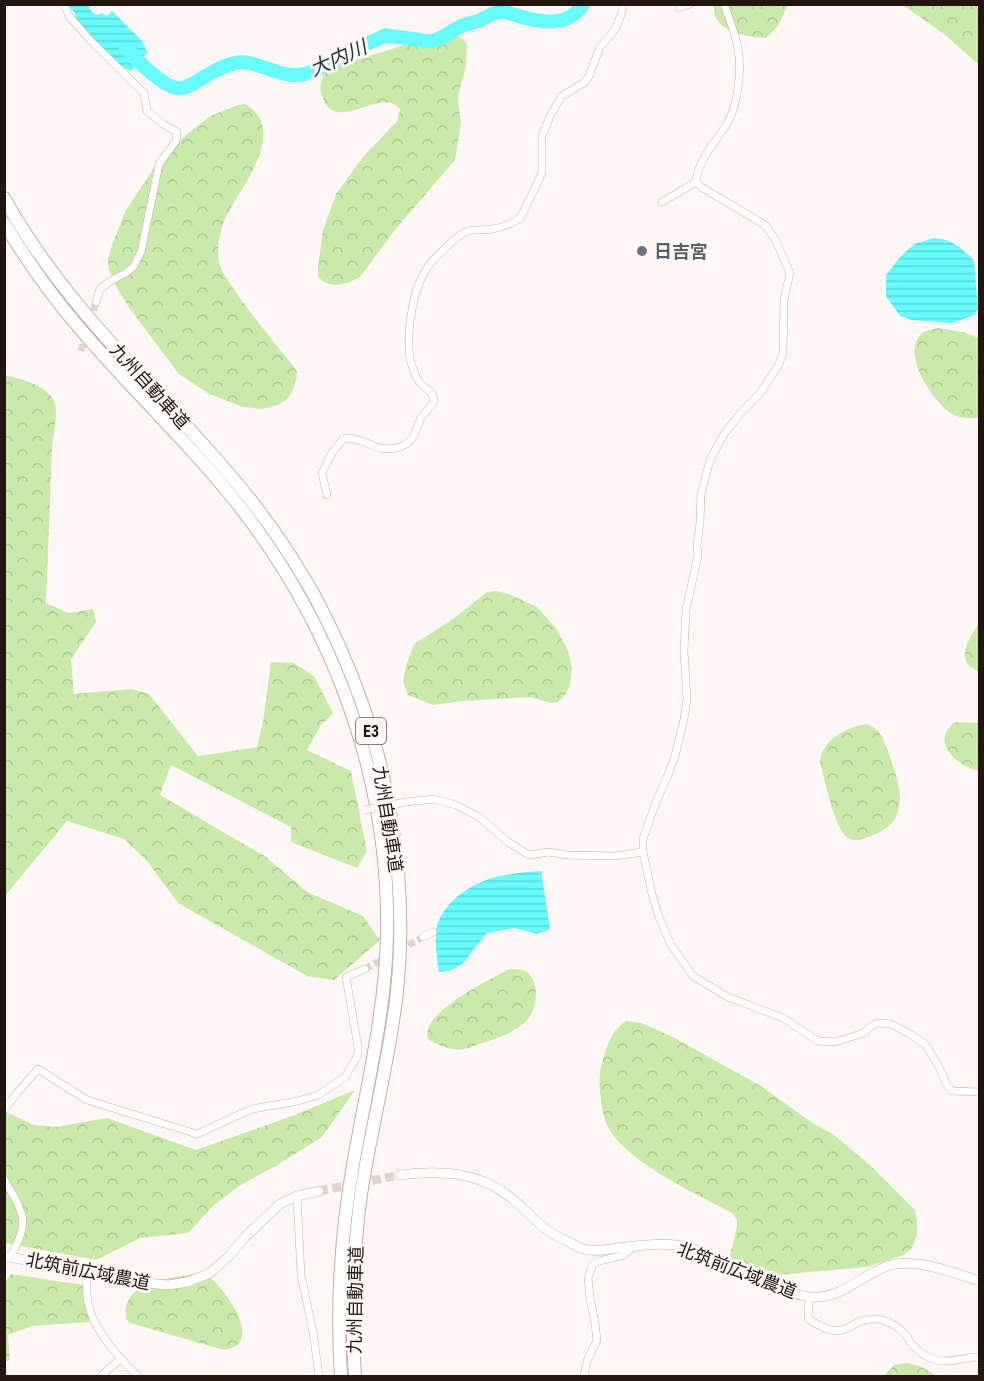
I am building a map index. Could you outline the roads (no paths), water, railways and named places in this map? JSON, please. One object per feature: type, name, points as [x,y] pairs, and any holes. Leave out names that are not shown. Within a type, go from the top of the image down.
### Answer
[{"type":"highway","name":"九州自動車道","points":[[4,198],[49,269],[81,309],[225,469],[267,523],[306,580],[327,618],[363,705],[392,817],[399,898],[399,965],[391,1033],[368,1154],[353,1264],[355,1377]]},
{"type":"highway","name":"九州自動車道","points":[[4,223],[45,284],[72,319],[217,479],[263,538],[314,621],[336,670],[361,743],[380,824],[385,869],[387,936],[378,1035],[354,1159],[344,1228],[339,1295],[341,1377]]},
{"type":"street","points":[[64,4],[69,16],[92,42],[144,93],[147,111],[177,132],[176,141],[159,164],[141,252],[134,266],[100,289],[96,302]]},
{"type":"street","points":[[327,495],[322,473],[332,453],[343,439],[350,438],[386,449],[403,445],[416,433],[433,398],[419,382],[409,356],[412,306],[422,277],[436,256],[466,232],[490,230],[521,217],[542,172],[542,136],[551,114],[562,96],[585,82],[589,76],[600,46],[617,25],[623,4]]},
{"type":"street","points":[[679,8],[690,4]]},
{"type":"street","points":[[696,182],[697,174],[710,149],[728,123],[738,94],[739,49],[724,4]]},
{"type":"street","points":[[662,202],[696,182]]},
{"type":"street","points":[[696,182],[765,225],[775,239],[790,273],[784,300],[783,353],[779,364],[761,392],[724,434],[710,460],[701,494],[698,555],[686,610],[684,651],[687,699],[684,719],[668,775],[643,839],[643,852],[659,917],[671,945],[693,976],[728,997],[783,1018],[818,1041],[835,1042],[864,1034],[871,1026],[878,1023],[891,1024],[926,1045],[946,1085],[952,1091],[980,1092]]},
{"type":"street","points":[[364,810],[434,799],[456,805],[479,817],[508,842],[529,855],[549,852],[567,855],[614,855],[643,852]]},
{"type":"street","points":[[423,937],[433,932]]},
{"type":"street","points":[[4,1110],[38,1069],[87,1100],[197,1134],[252,1109],[318,1095],[345,1077],[358,1055],[346,977],[365,969]]},
{"type":"street","name":"北筑前広域農道","points":[[400,1175],[449,1172],[492,1185],[510,1197],[549,1232],[586,1250],[674,1243],[809,1298],[837,1293],[882,1268],[901,1263],[942,1269],[980,1281]]},
{"type":"street","points":[[4,1179],[21,1210],[23,1227],[19,1242],[8,1256]]},
{"type":"street","name":"北筑前広域農道","points":[[8,1256],[146,1283],[168,1285],[188,1282],[218,1267],[280,1204],[297,1196],[319,1191]]},
{"type":"street","points":[[297,1196],[301,1275],[313,1332],[319,1377]]},
{"type":"street","points":[[584,1377],[587,1361],[597,1340],[588,1278],[593,1264],[624,1255],[634,1246]]},
{"type":"street","points":[[87,1272],[87,1298],[95,1323],[120,1359],[138,1377]]},
{"type":"street","points":[[809,1298],[808,1319],[827,1329],[841,1330],[860,1322],[878,1319],[895,1326],[906,1334],[918,1351],[925,1356],[945,1361],[973,1357],[980,1359]]},
{"type":"street","points":[[101,1377],[120,1359]]},
{"type":"water","points":[[67,5],[90,5],[90,10],[97,15],[102,13],[107,16],[112,11],[143,42],[147,53],[131,71],[119,66],[79,25],[74,12]]},
{"type":"water","points":[[934,238],[951,242],[974,260],[978,309],[973,316],[951,323],[912,320],[900,316],[886,296],[886,275],[900,257],[914,244]]},
{"type":"water","points":[[541,871],[550,929],[537,934],[514,928],[487,933],[463,963],[452,970],[439,972],[436,929],[446,908],[453,900],[471,887],[490,879],[510,874]]},
{"type":"waterway","name":"大内川","points":[[126,49],[157,78],[180,88],[235,63],[250,63],[279,73],[294,75],[308,73],[386,35],[432,41],[461,26],[497,12],[551,21],[569,17],[583,4]]},
{"type":"tunnel","points":[[81,351],[96,302]]},
{"type":"tunnel","points":[[399,950],[423,937]]},
{"type":"tunnel","points":[[365,969],[387,957]]},
{"type":"tunnel","points":[[319,1191],[400,1175]]},
{"type":"place","name":"日吉宮","points":[[642,251]]}]
